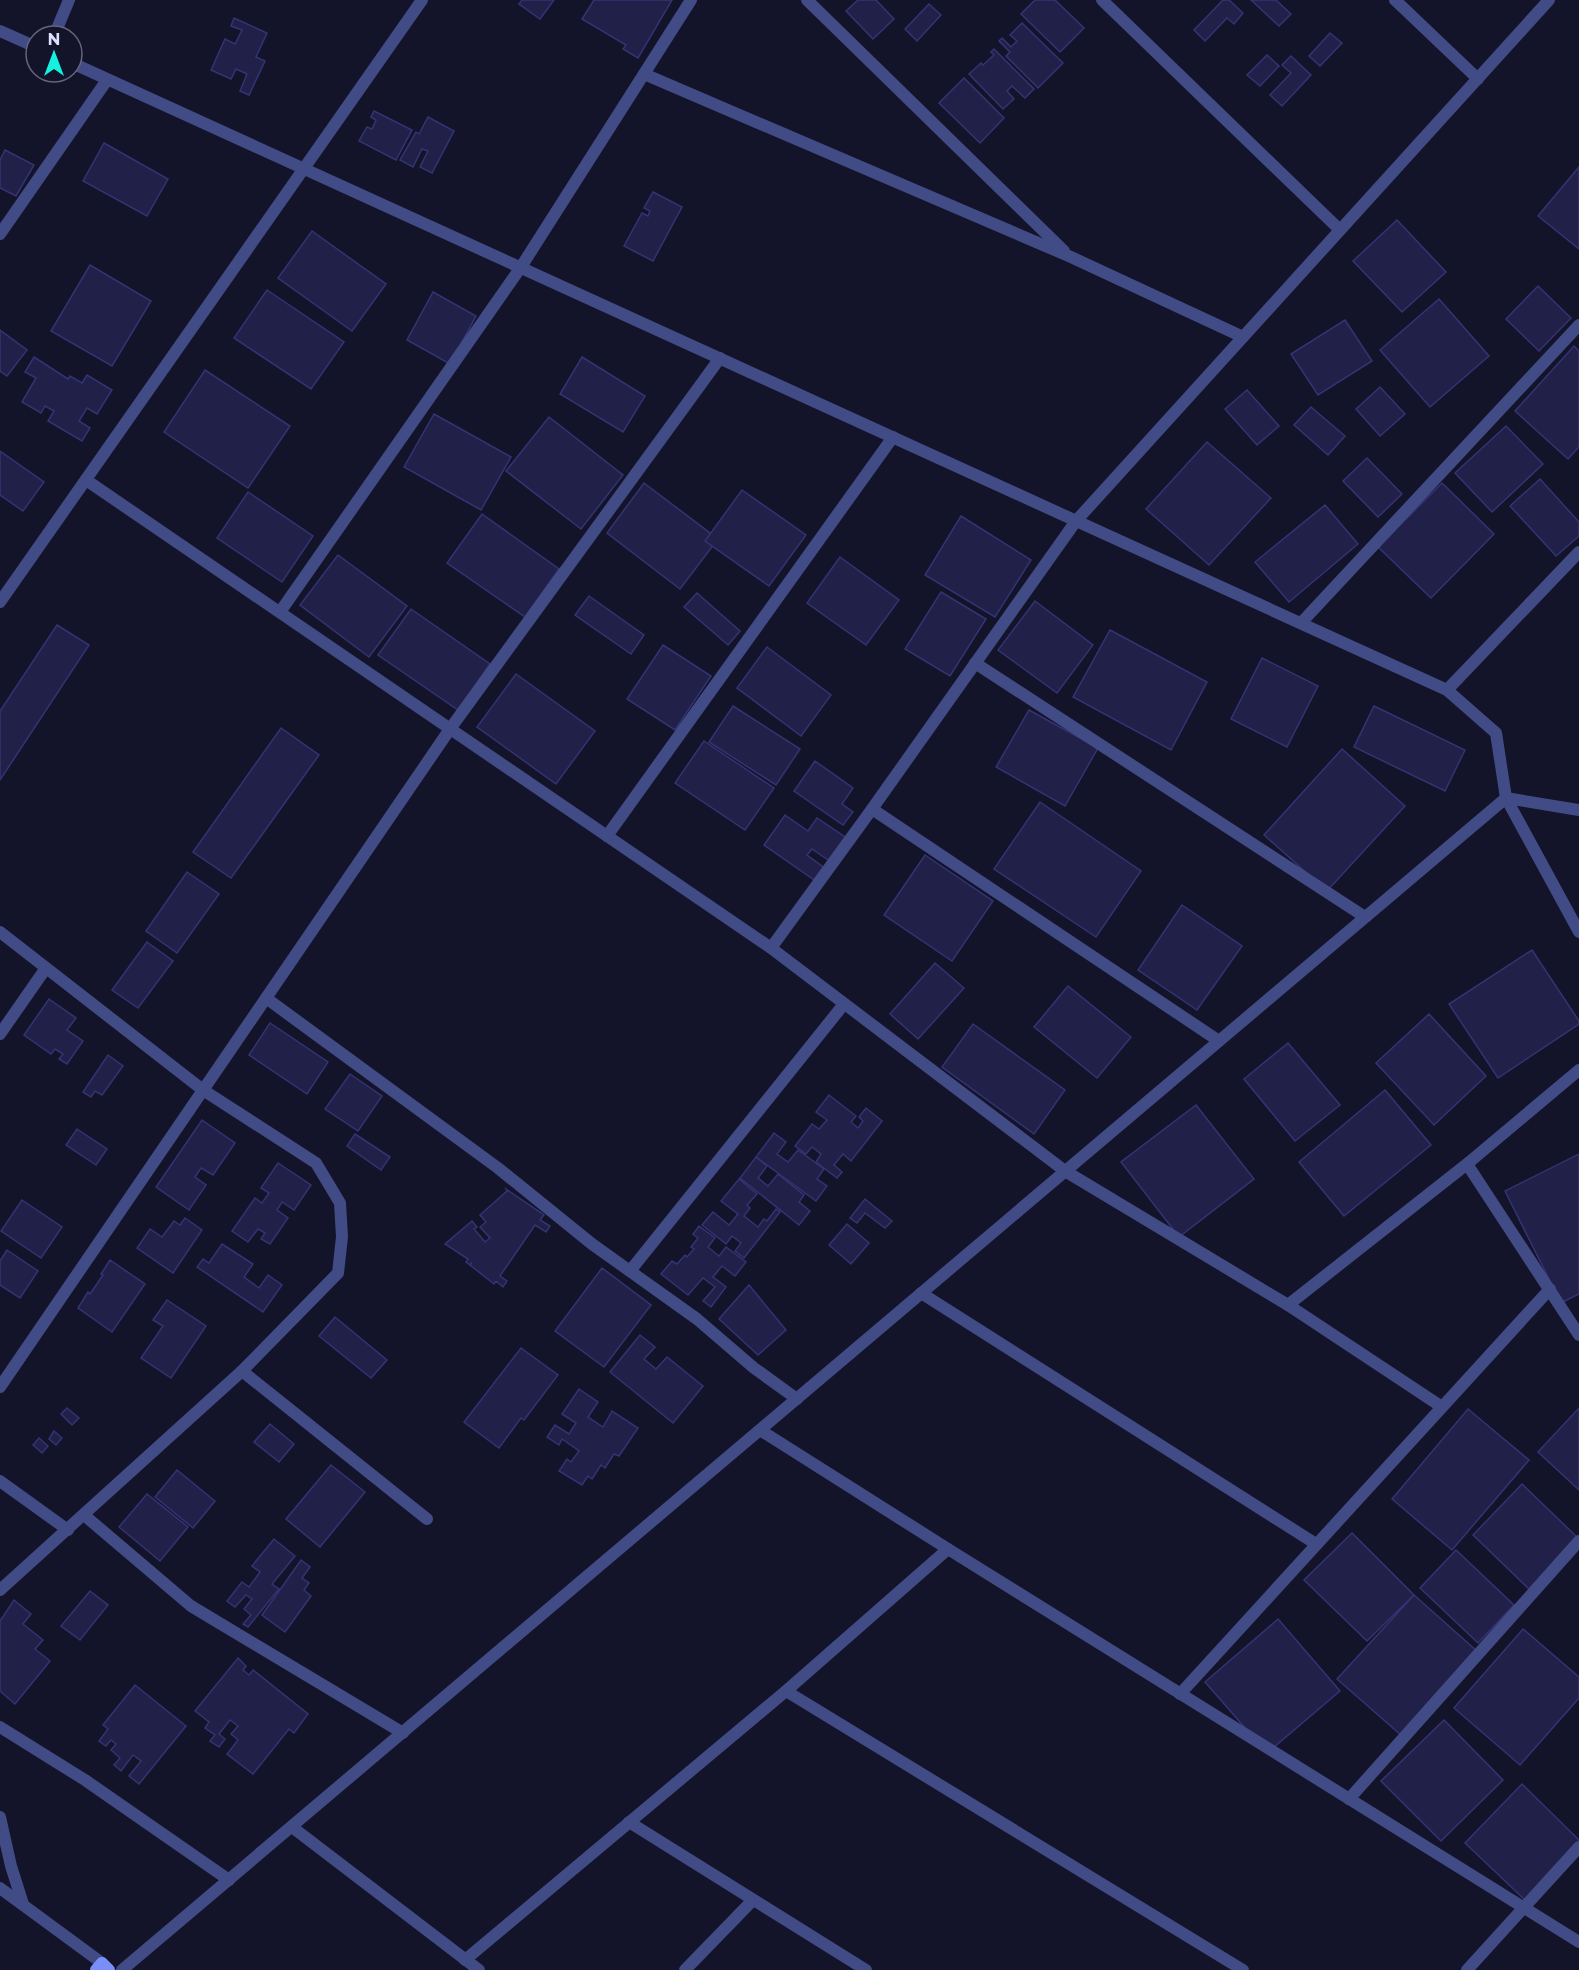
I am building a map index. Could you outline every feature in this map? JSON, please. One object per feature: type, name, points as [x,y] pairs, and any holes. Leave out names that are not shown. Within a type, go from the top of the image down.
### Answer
[{"type":"street","points":[[59,24],[69,0]]},
{"type":"street","points":[[280,612],[521,267],[691,0]]},
{"type":"street","points":[[807,0],[1071,257]]},
{"type":"street","points":[[1102,0],[1340,230]]},
{"type":"street","points":[[1395,0],[1478,79]]},
{"type":"street","points":[[771,948],[1076,520],[1549,0]]},
{"type":"street","points":[[0,602],[420,1]]},
{"type":"street","points":[[0,31],[24,42]]},
{"type":"street","points":[[84,69],[1447,690],[1496,733],[1506,798],[1579,932]]},
{"type":"street","points":[[644,74],[1071,257],[1243,337]]},
{"type":"street","points":[[0,234],[107,80]]},
{"type":"street","points":[[1301,623],[1577,331]]},
{"type":"street","points":[[0,1387],[450,729],[720,358]]},
{"type":"street","points":[[607,836],[893,437]]},
{"type":"street","points":[[86,480],[771,948],[1065,1171],[1288,1305],[1442,1407]]},
{"type":"street","points":[[1447,690],[1579,552]]},
{"type":"street","points":[[975,663],[1365,917]]},
{"type":"street","points":[[122,1970],[1506,798],[1579,810]]},
{"type":"street","points":[[872,809],[1220,1041]]},
{"type":"street","points":[[0,932],[203,1090],[316,1163],[340,1203],[342,1237],[338,1273],[242,1371],[0,1590]]},
{"type":"street","points":[[0,1034],[46,968]]},
{"type":"street","points":[[266,998],[498,1168],[592,1244],[696,1319],[754,1368],[797,1399]]},
{"type":"street","points":[[630,1271],[844,1004]]},
{"type":"street","points":[[1288,1305],[1467,1164],[1579,1070]]},
{"type":"street","points":[[1467,1164],[1579,1335]]},
{"type":"street","points":[[1180,1694],[1550,1289]]},
{"type":"street","points":[[921,1293],[1316,1544]]},
{"type":"street","points":[[242,1371],[427,1518]]},
{"type":"street","points":[[760,1430],[1579,1942]]},
{"type":"street","points":[[0,1481],[68,1530]]},
{"type":"street","points":[[84,1515],[191,1606],[403,1733]]},
{"type":"street","points":[[1349,1799],[1579,1541]]},
{"type":"street","points":[[465,1960],[786,1691],[948,1549]]},
{"type":"street","points":[[786,1691],[1243,1970]]},
{"type":"street","points":[[0,1727],[85,1780],[230,1880]]},
{"type":"street","points":[[0,1818],[23,1904]]},
{"type":"street","points":[[629,1822],[866,1970]]},
{"type":"street","points":[[292,1827],[479,1970]]},
{"type":"street","points":[[1467,1970],[1579,1847]]},
{"type":"street","points":[[0,1888],[102,1968]]},
{"type":"street","points":[[685,1970],[753,1900]]},
{"type":"building","points":[[522,0],[554,0],[540,19],[519,4]]},
{"type":"building","points":[[594,0],[672,0],[638,58],[623,49],[626,45],[582,19]]},
{"type":"building","points":[[858,0],[876,0],[894,19],[873,39],[846,11]]},
{"type":"building","points":[[1035,0],[1055,0],[1084,28],[1060,52],[1021,14]]},
{"type":"building","points":[[1223,0],[1229,0],[1243,13],[1234,24],[1227,18],[1205,41],[1194,30]]},
{"type":"building","points":[[1251,0],[1276,0],[1291,14],[1279,26]]},
{"type":"building","points":[[929,4],[941,15],[917,41],[905,29]]},
{"type":"building","points":[[234,18],[267,33],[256,57],[265,61],[249,95],[240,91],[247,74],[236,69],[231,79],[211,70],[225,39],[235,44],[242,30],[231,26]]},
{"type":"building","points":[[1022,23],[1063,63],[1038,88],[1006,56],[1010,52],[999,41],[1002,38],[1011,47],[1017,41],[1010,35]]},
{"type":"building","points":[[1330,33],[1342,43],[1320,66],[1309,56]]},
{"type":"building","points":[[994,49],[1034,89],[1025,98],[1012,86],[1007,91],[1014,99],[1003,109],[969,74],[994,55],[991,52]]},
{"type":"building","points":[[1267,55],[1279,66],[1260,86],[1247,75]]},
{"type":"building","points":[[1291,56],[1311,75],[1282,106],[1270,95],[1291,73],[1282,65]]},
{"type":"building","points":[[964,78],[1004,118],[980,143],[939,103]]},
{"type":"building","points":[[374,111],[412,130],[396,160],[359,141],[367,127],[372,129],[376,120],[371,117]]},
{"type":"building","points":[[428,117],[454,131],[432,173],[420,167],[428,151],[422,149],[413,167],[400,160],[416,132],[419,134]]},
{"type":"building","points":[[104,143],[168,179],[147,216],[83,181]]},
{"type":"building","points":[[5,150],[34,165],[16,196],[0,188],[0,160]]},
{"type":"building","points":[[1579,167],[1579,249],[1538,216]]},
{"type":"building","points":[[653,192],[682,207],[653,261],[624,246],[642,213],[648,216],[650,211],[644,208]]},
{"type":"building","points":[[1397,220],[1446,272],[1402,312],[1353,261]]},
{"type":"building","points":[[312,231],[386,284],[352,331],[278,278]]},
{"type":"building","points":[[90,265],[151,301],[112,366],[51,331]]},
{"type":"building","points":[[1538,286],[1571,318],[1539,351],[1506,319]]},
{"type":"building","points":[[267,290],[344,342],[311,389],[234,338]]},
{"type":"building","points":[[433,292],[476,316],[450,364],[407,340]]},
{"type":"building","points":[[1439,299],[1489,356],[1430,407],[1380,350]]},
{"type":"building","points":[[1345,320],[1372,361],[1318,395],[1291,354]]},
{"type":"building","points":[[0,330],[27,350],[7,376],[0,371]]},
{"type":"building","points":[[1574,346],[1579,351],[1579,447],[1568,459],[1515,411]]},
{"type":"building","points":[[34,357],[68,379],[70,376],[82,383],[87,375],[112,390],[97,414],[87,408],[79,421],[90,428],[82,441],[48,421],[54,411],[45,406],[41,413],[22,402],[36,378],[25,372]]},
{"type":"building","points":[[582,357],[645,396],[623,432],[560,394]]},
{"type":"building","points":[[205,370],[290,426],[248,488],[164,432]]},
{"type":"building","points":[[1380,387],[1405,414],[1380,436],[1356,409]]},
{"type":"building","points":[[1247,390],[1279,426],[1257,445],[1225,409]]},
{"type":"building","points":[[1311,407],[1345,436],[1328,455],[1294,425]]},
{"type":"building","points":[[434,414],[511,457],[481,510],[404,467]]},
{"type":"building","points":[[549,417],[623,475],[581,529],[506,471]]},
{"type":"building","points":[[1506,426],[1543,464],[1492,512],[1455,473]]},
{"type":"building","points":[[1207,442],[1271,498],[1209,565],[1146,509]]},
{"type":"building","points":[[0,451],[44,482],[23,511],[0,495]]},
{"type":"building","points":[[1367,458],[1402,494],[1378,517],[1343,481]]},
{"type":"building","points":[[1540,479],[1579,522],[1579,536],[1556,556],[1510,506]]},
{"type":"building","points":[[644,483],[718,539],[680,589],[607,533]]},
{"type":"building","points":[[1442,483],[1494,534],[1431,598],[1378,547]]},
{"type":"building","points":[[742,490],[806,535],[769,586],[705,541]]},
{"type":"building","points":[[248,492],[313,536],[282,582],[217,538]]},
{"type":"building","points":[[1325,505],[1358,544],[1289,602],[1255,562]]},
{"type":"building","points":[[482,514],[559,569],[525,617],[447,563]]},
{"type":"building","points":[[961,516],[1031,560],[995,617],[925,575]]},
{"type":"building","points":[[338,555],[407,606],[369,657],[300,605]]},
{"type":"building","points":[[840,557],[899,600],[866,645],[807,603]]},
{"type":"building","points":[[941,592],[986,619],[950,676],[905,649]]},
{"type":"building","points":[[697,593],[740,631],[728,645],[684,607]]},
{"type":"building","points":[[589,596],[644,635],[631,654],[575,615]]},
{"type":"building","points":[[1035,601],[1093,645],[1057,693],[998,650]]},
{"type":"building","points":[[411,609],[490,664],[458,710],[378,655]]},
{"type":"building","points":[[57,625],[89,645],[0,780],[0,711]]},
{"type":"building","points":[[1110,630],[1207,682],[1171,750],[1073,697]]},
{"type":"building","points":[[663,645],[711,676],[675,730],[627,699]]},
{"type":"building","points":[[767,647],[831,695],[801,736],[737,688]]},
{"type":"building","points":[[1262,658],[1318,686],[1287,747],[1231,719]]},
{"type":"building","points":[[516,674],[595,731],[556,784],[477,727]]},
{"type":"building","points":[[733,706],[800,749],[776,785],[709,742]]},
{"type":"building","points":[[1374,706],[1465,750],[1445,791],[1354,747]]},
{"type":"building","points":[[1029,710],[1098,748],[1065,806],[996,767]]},
{"type":"building","points":[[281,728],[319,755],[231,878],[193,852]]},
{"type":"building","points":[[704,741],[774,788],[745,830],[675,783]]},
{"type":"building","points":[[1342,749],[1405,806],[1327,891],[1264,835]]},
{"type":"building","points":[[815,761],[853,788],[842,804],[853,812],[843,825],[794,791]]},
{"type":"building","points":[[1040,802],[1141,871],[1096,937],[994,869]]},
{"type":"building","points":[[785,815],[808,831],[817,818],[848,839],[831,862],[812,849],[807,855],[826,869],[817,882],[764,845]]},
{"type":"building","points":[[925,855],[993,901],[952,961],[884,915]]},
{"type":"building","points":[[187,872],[219,894],[177,953],[146,931]]},
{"type":"building","points":[[1182,905],[1242,946],[1197,1010],[1138,970]]},
{"type":"building","points":[[147,942],[173,961],[138,1008],[112,990]]},
{"type":"building","points":[[1532,950],[1579,1024],[1498,1078],[1449,1004]]},
{"type":"building","points":[[935,963],[964,988],[918,1039],[890,1014]]},
{"type":"building","points":[[1068,986],[1131,1037],[1097,1078],[1034,1027]]},
{"type":"building","points":[[49,999],[76,1018],[67,1030],[83,1041],[67,1064],[59,1059],[63,1054],[55,1049],[51,1054],[24,1035]]},
{"type":"building","points":[[1429,1014],[1486,1076],[1434,1125],[1376,1063]]},
{"type":"building","points":[[270,1023],[328,1062],[307,1094],[249,1055]]},
{"type":"building","points":[[973,1024],[1065,1090],[1034,1134],[942,1067]]},
{"type":"building","points":[[1288,1043],[1340,1105],[1295,1141],[1244,1079]]},
{"type":"building","points":[[108,1055],[123,1066],[102,1095],[95,1091],[91,1097],[83,1092]]},
{"type":"building","points":[[350,1074],[382,1096],[358,1131],[325,1109]]},
{"type":"building","points":[[1385,1090],[1431,1145],[1344,1216],[1299,1162]]},
{"type":"building","points":[[829,1095],[856,1116],[851,1122],[858,1128],[863,1121],[859,1117],[866,1108],[882,1121],[851,1161],[843,1154],[834,1165],[842,1172],[837,1178],[816,1162],[821,1154],[812,1147],[806,1154],[795,1146],[812,1124],[819,1129],[827,1120],[816,1112]]},
{"type":"building","points":[[1196,1105],[1254,1179],[1179,1237],[1121,1162]]},
{"type":"building","points":[[202,1120],[235,1143],[213,1175],[201,1168],[195,1177],[206,1185],[189,1210],[156,1187]]},
{"type":"building","points":[[77,1129],[107,1149],[96,1165],[66,1145]]},
{"type":"building","points":[[774,1133],[786,1142],[777,1154],[788,1162],[798,1150],[824,1169],[817,1179],[827,1186],[816,1201],[756,1157]]},
{"type":"building","points":[[355,1134],[390,1157],[381,1170],[347,1146]]},
{"type":"building","points":[[1579,1154],[1579,1294],[1561,1303],[1505,1191]]},
{"type":"building","points":[[756,1157],[767,1166],[758,1178],[768,1186],[778,1174],[804,1195],[799,1202],[810,1211],[799,1225],[740,1178]]},
{"type":"building","points":[[278,1163],[311,1185],[294,1210],[282,1202],[277,1210],[288,1218],[270,1244],[261,1239],[265,1233],[258,1229],[248,1242],[232,1231],[255,1198],[262,1203],[269,1193],[261,1188]]},
{"type":"building","points":[[739,1179],[757,1194],[747,1205],[750,1208],[744,1216],[758,1227],[764,1219],[767,1221],[776,1209],[780,1212],[744,1258],[735,1251],[741,1243],[732,1236],[726,1244],[702,1225],[713,1212],[729,1225],[738,1214],[721,1201]]},
{"type":"building","points":[[506,1189],[544,1215],[540,1220],[550,1226],[546,1232],[535,1225],[500,1276],[507,1281],[503,1287],[496,1281],[494,1284],[466,1262],[468,1259],[445,1244],[472,1221],[477,1227],[474,1229],[485,1242],[490,1238],[480,1227],[486,1222],[480,1215],[507,1191]]},
{"type":"building","points":[[865,1199],[892,1221],[885,1228],[865,1213],[857,1223],[850,1218]]},
{"type":"building","points":[[22,1200],[62,1227],[41,1258],[1,1231]]},
{"type":"building","points":[[185,1218],[202,1230],[173,1273],[137,1248],[150,1229],[162,1237],[174,1221],[180,1225]]},
{"type":"building","points":[[847,1224],[869,1243],[851,1264],[829,1245]]},
{"type":"building","points":[[699,1226],[715,1238],[708,1247],[719,1256],[726,1247],[746,1262],[735,1276],[722,1266],[713,1277],[726,1287],[711,1307],[703,1301],[715,1287],[703,1278],[688,1295],[661,1274],[672,1261],[677,1264],[694,1249],[691,1247],[698,1238],[693,1234]]},
{"type":"building","points":[[222,1244],[253,1264],[244,1277],[259,1288],[268,1275],[282,1285],[263,1312],[197,1267],[203,1259],[209,1263]]},
{"type":"building","points":[[7,1250],[38,1271],[20,1298],[0,1285],[0,1261]]},
{"type":"building","points":[[110,1260],[145,1284],[112,1332],[78,1308],[103,1275],[101,1274]]},
{"type":"building","points":[[602,1268],[651,1305],[604,1367],[555,1331]]},
{"type":"building","points":[[749,1285],[786,1330],[758,1355],[719,1319]]},
{"type":"building","points":[[167,1300],[206,1326],[171,1378],[141,1358],[163,1326],[153,1320]]},
{"type":"building","points":[[335,1317],[387,1360],[371,1378],[319,1336]]},
{"type":"building","points":[[640,1335],[655,1347],[644,1359],[656,1369],[667,1357],[703,1386],[673,1423],[610,1372]]},
{"type":"building","points":[[521,1348],[558,1375],[524,1420],[521,1418],[499,1448],[464,1422]]},
{"type":"building","points":[[579,1389],[598,1402],[588,1417],[603,1427],[612,1411],[638,1428],[619,1456],[614,1454],[605,1468],[601,1465],[592,1479],[588,1476],[582,1485],[559,1471],[567,1459],[571,1462],[579,1451],[562,1439],[559,1445],[547,1437],[555,1425],[569,1434],[576,1423],[562,1414]]},
{"type":"building","points":[[67,1408],[79,1418],[72,1425],[61,1414]]},
{"type":"building","points":[[1579,1408],[1579,1490],[1538,1452]]},
{"type":"building","points":[[1468,1409],[1529,1460],[1452,1550],[1392,1499]]},
{"type":"building","points":[[270,1424],[294,1444],[279,1462],[254,1442]]},
{"type":"building","points":[[54,1431],[62,1438],[56,1445],[49,1439]]},
{"type":"building","points":[[39,1438],[48,1446],[42,1453],[33,1445]]},
{"type":"building","points":[[331,1465],[365,1492],[320,1547],[286,1519]]},
{"type":"building","points":[[177,1470],[215,1501],[193,1528],[155,1497]]},
{"type":"building","points":[[1522,1484],[1578,1538],[1529,1589],[1473,1535]]},
{"type":"building","points":[[147,1494],[188,1527],[160,1561],[119,1527]]},
{"type":"building","points":[[1352,1533],[1414,1595],[1367,1641],[1304,1580]]},
{"type":"building","points":[[274,1539],[295,1556],[272,1584],[279,1589],[248,1627],[243,1624],[251,1615],[244,1609],[252,1599],[246,1595],[235,1607],[227,1601],[242,1582],[249,1587],[260,1572],[252,1566]]},
{"type":"building","points":[[1456,1550],[1514,1605],[1478,1643],[1420,1588]]},
{"type":"building","points":[[301,1560],[310,1567],[302,1578],[309,1583],[304,1590],[311,1596],[285,1632],[262,1615]]},
{"type":"building","points":[[90,1591],[108,1605],[80,1640],[61,1626]]},
{"type":"building","points":[[1414,1595],[1478,1652],[1402,1736],[1337,1679]]},
{"type":"building","points":[[14,1600],[31,1614],[23,1624],[43,1640],[35,1649],[50,1661],[15,1704],[0,1691],[0,1621]]},
{"type":"building","points":[[1278,1619],[1340,1691],[1267,1753],[1205,1682]]},
{"type":"building","points":[[1523,1629],[1579,1677],[1579,1698],[1520,1765],[1454,1708]]},
{"type":"building","points":[[238,1658],[246,1666],[243,1670],[249,1675],[253,1670],[308,1714],[294,1733],[289,1729],[253,1774],[227,1754],[238,1740],[231,1734],[238,1726],[230,1720],[219,1734],[225,1739],[219,1747],[210,1741],[215,1735],[205,1728],[209,1722],[195,1711]]},
{"type":"building","points":[[135,1685],[186,1726],[139,1784],[129,1776],[141,1761],[133,1755],[121,1771],[114,1765],[120,1758],[111,1750],[116,1744],[111,1740],[106,1746],[99,1741],[108,1729],[103,1725]]},
{"type":"building","points":[[1444,1720],[1503,1780],[1441,1841],[1381,1781]]},
{"type":"building","points":[[1522,1784],[1579,1840],[1579,1844],[1525,1900],[1465,1843]]}]
